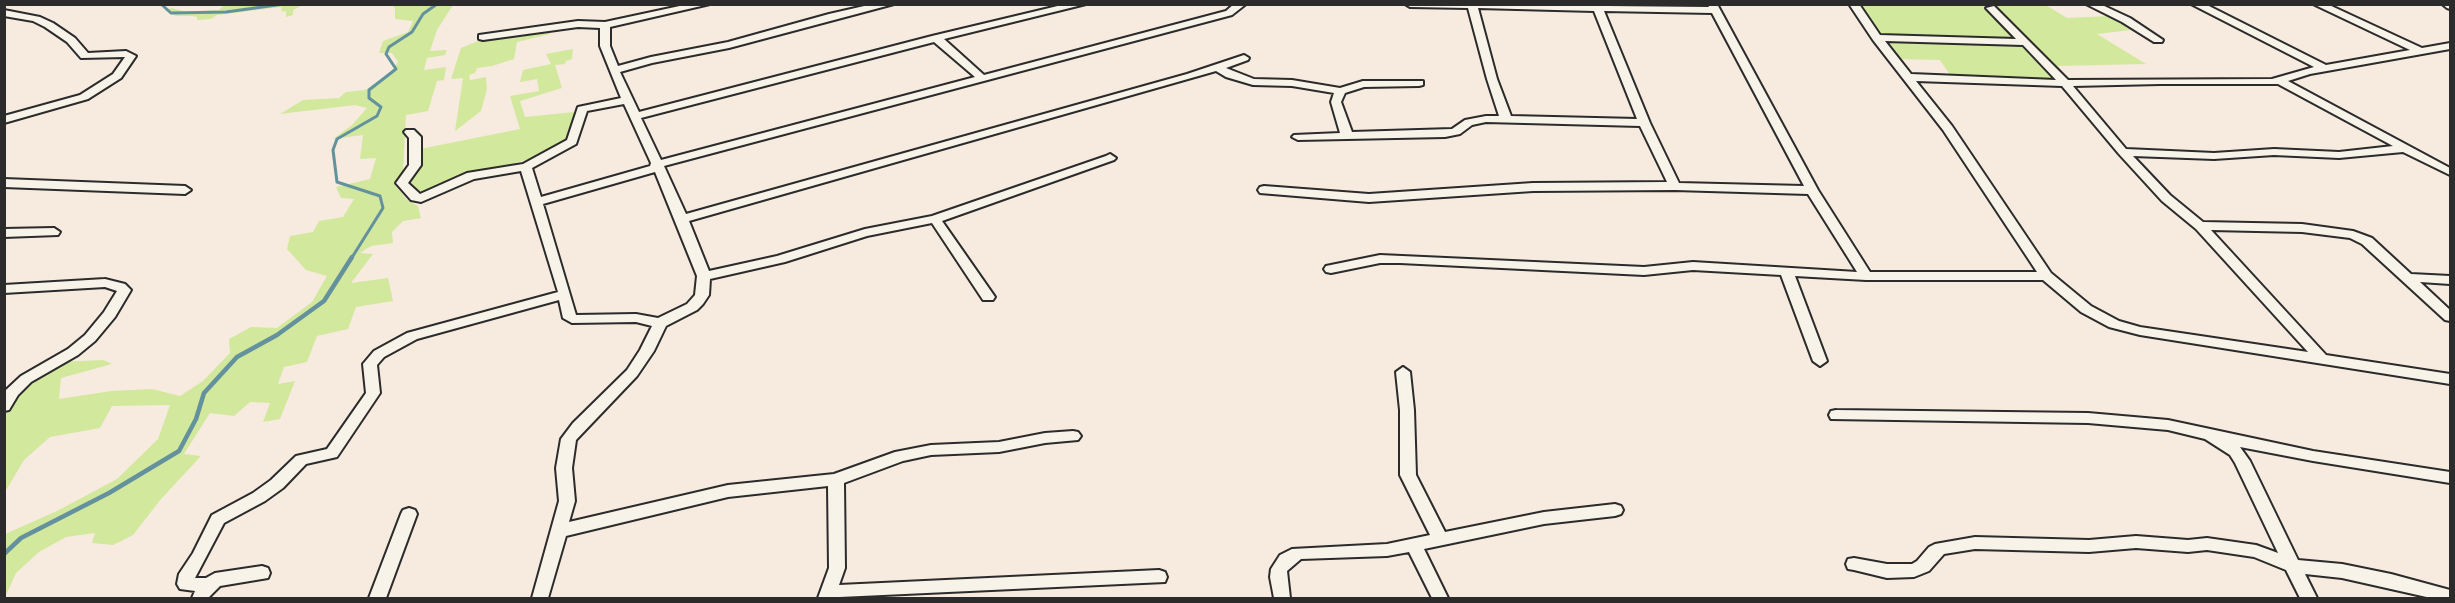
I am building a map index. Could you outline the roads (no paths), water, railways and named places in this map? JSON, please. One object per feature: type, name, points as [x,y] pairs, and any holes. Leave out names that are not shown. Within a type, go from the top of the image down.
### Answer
[{"type":"street","points":[[483,37],[578,24],[604,25],[705,4]]},
{"type":"street","points":[[614,70],[651,60],[729,45],[829,17],[889,4]]},
{"type":"street","points":[[635,116],[936,38],[1081,4]]},
{"type":"street","points":[[537,202],[656,166],[1229,13],[1241,4]]},
{"type":"street","points":[[1410,4],[1473,7],[1712,7],[1812,190],[1866,276]]},
{"type":"street","points":[[1854,4],[1877,38],[1948,128],[2046,276],[2086,309],[2114,324],[2140,331],[2451,379]]},
{"type":"street","points":[[2091,4],[2126,20],[2158,40]]},
{"type":"street","points":[[2196,4],[2324,68]]},
{"type":"street","points":[[2318,4],[2420,51]]},
{"type":"street","points":[[1473,7],[1492,79],[1506,119]]},
{"type":"street","points":[[1598,8],[1644,123],[1675,186]]},
{"type":"street","points":[[1991,8],[2053,69],[2123,152],[2166,198],[2200,226],[2321,358]]},
{"type":"street","points":[[4,13],[36,19],[49,25],[71,40],[85,56],[126,54],[131,56],[117,76],[84,97],[4,120]]},
{"type":"street","points":[[526,166],[565,294],[569,316],[573,320],[636,318],[660,323],[692,307],[698,301],[702,295],[704,276],[682,219],[614,70],[605,46],[604,25]]},
{"type":"street","points":[[936,38],[983,79]]},
{"type":"street","points":[[1877,38],[2023,42]]},
{"type":"street","points":[[1907,77],[2063,83],[2281,81],[2296,74],[2324,68],[2451,46]]},
{"type":"street","points":[[682,219],[1244,58]]},
{"type":"street","points":[[1217,67],[1230,75],[1253,82],[1292,83],[1340,91],[1363,84],[1419,83]]},
{"type":"street","points":[[2281,81],[2451,172]]},
{"type":"street","points":[[1340,91],[1336,102],[1347,136]]},
{"type":"street","points":[[410,132],[415,137],[415,165],[402,183],[415,197],[427,196],[477,174],[526,166],[572,142],[582,109],[627,100]]},
{"type":"street","points":[[1298,137],[1445,134],[1456,132],[1474,120],[1644,123]]},
{"type":"street","points":[[2123,152],[2214,156],[2274,152],[2339,155],[2404,148]]},
{"type":"street","points":[[704,276],[780,259],[866,233],[935,219],[1110,158]]},
{"type":"street","points":[[4,183],[184,190]]},
{"type":"street","points":[[1264,190],[1369,198],[1475,192],[1496,188],[1675,186],[1812,190]]},
{"type":"street","points":[[935,219],[988,297]]},
{"type":"street","points":[[2200,226],[2302,228],[2353,235],[2367,241],[2451,317]]},
{"type":"street","points":[[4,233],[54,232]]},
{"type":"street","points":[[1331,269],[1380,259],[1400,259],[1644,271],[1693,266],[1866,276],[2046,276]]},
{"type":"street","points":[[1786,270],[1820,361]]},
{"type":"street","points":[[2410,278],[2451,280]]},
{"type":"street","points":[[4,289],[94,283],[115,285],[124,291],[110,314],[90,338],[73,352],[26,380],[12,392],[4,406]]},
{"type":"street","points":[[262,573],[224,577],[204,592],[186,584],[187,574],[199,557],[218,519],[259,497],[277,484],[301,460],[332,453],[373,393],[370,364],[379,354],[412,336],[565,294]]},
{"type":"street","points":[[540,598],[567,501],[564,468],[569,439],[632,373],[647,351],[660,323]]},
{"type":"street","points":[[1403,372],[1407,410],[1408,475],[1440,538]]},
{"type":"street","points":[[1836,415],[2088,418],[2168,425],[2194,430],[2214,438],[2235,451],[2242,461],[2308,598]]},
{"type":"street","points":[[559,531],[728,491],[836,480],[900,456],[931,450],[999,447],[1045,438],[1073,436]]},
{"type":"street","points":[[2214,438],[2222,436],[2313,456],[2451,477]]},
{"type":"street","points":[[836,480],[837,568],[827,595],[1159,577]]},
{"type":"street","points":[[1282,598],[1278,577],[1280,569],[1286,561],[1298,553],[1387,550],[1544,518],[1615,510]]},
{"type":"street","points":[[377,598],[409,514]]},
{"type":"street","points":[[1854,564],[1887,571],[1914,570],[1923,566],[1935,551],[1941,548],[1975,543],[2088,546],[2136,542],[2188,546],[2224,545],[2256,551],[2293,566],[2391,581],[2451,597]]},
{"type":"street","points":[[1413,544],[1440,598]]},
{"type":"waterway","points":[[161,4],[171,13],[226,12],[284,4]]},
{"type":"waterway","points":[[351,259],[383,208],[380,196],[337,182],[333,150],[337,139],[377,116],[381,107],[369,98],[369,90],[396,69],[386,54],[389,47],[412,32],[423,14],[437,4]]},
{"type":"waterway","points":[[4,554],[21,538],[109,493],[179,451],[196,419],[204,393],[237,357],[277,335],[324,301],[352,257]]}]
